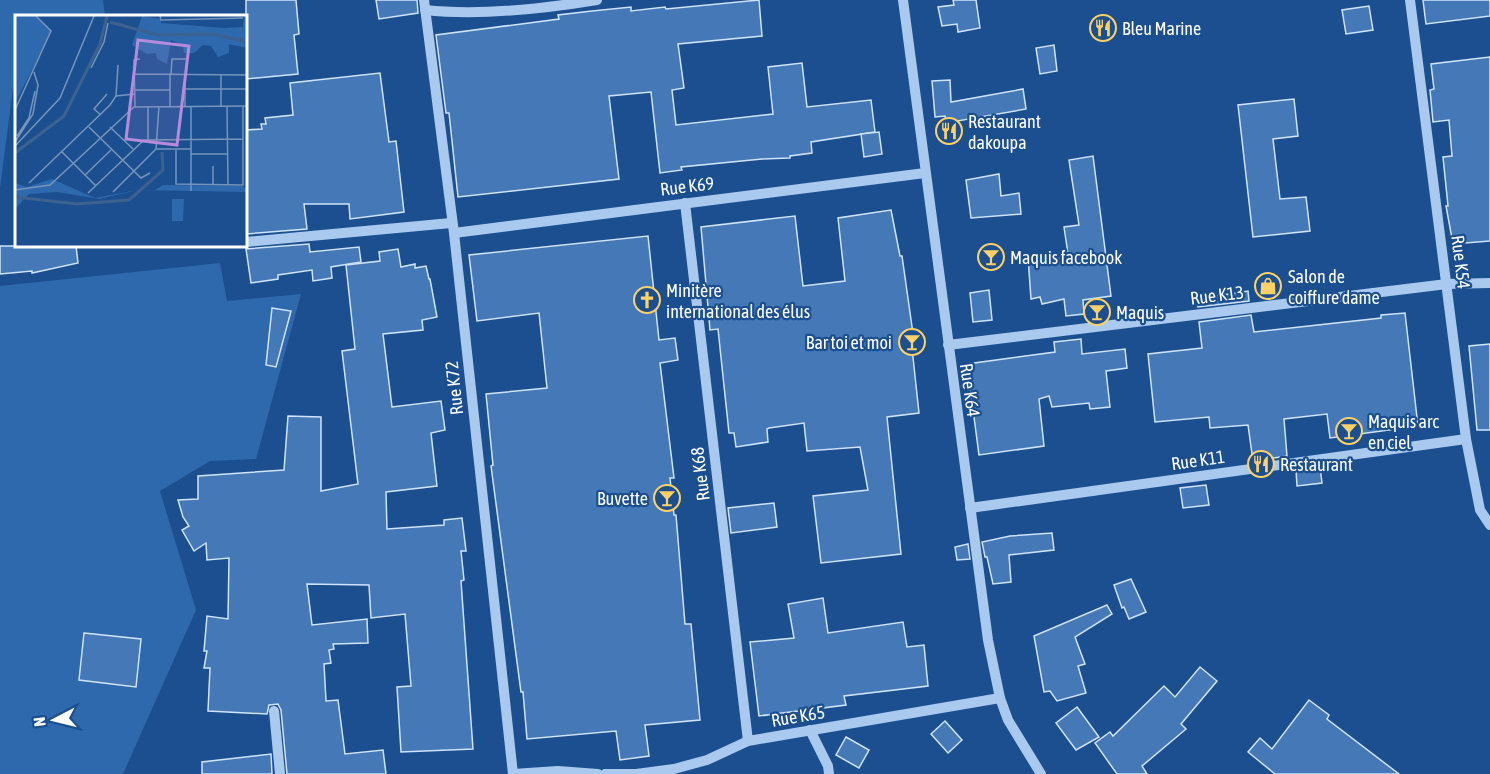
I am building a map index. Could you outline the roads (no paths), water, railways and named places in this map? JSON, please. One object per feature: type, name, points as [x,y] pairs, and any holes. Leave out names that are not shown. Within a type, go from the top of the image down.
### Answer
[{"type":"street","points":[[424,5],[447,13],[575,4],[597,0]]},
{"type":"street","name":"Rue K64","points":[[903,0],[988,640],[1000,698],[1008,720],[1041,774]]},
{"type":"street","name":"Rue K54","points":[[1410,0],[1466,439],[1480,510],[1490,525]]},
{"type":"street","name":"Rue K72","points":[[424,5],[453,228],[513,774]]},
{"type":"street","name":"Rue K69","points":[[248,242],[453,228],[685,203],[925,173]]},
{"type":"street","name":"Rue K68","points":[[685,203],[748,741]]},
{"type":"street","name":"Rue K13","points":[[948,345],[1447,284],[1490,283]]},
{"type":"street","name":"Rue K11","points":[[970,508],[1466,439]]},
{"type":"street","name":"Rue K65","points":[[605,774],[636,774],[674,769],[707,760],[748,741],[1000,698]]},
{"type":"street","points":[[274,711],[280,774]]},
{"type":"street","points":[[810,730],[828,766],[829,774]]},
{"type":"street","points":[[513,774],[558,771],[598,774]]},
{"type":"place","name":"Bleu Marine","points":[[1103,28]]},
{"type":"place","name":"Restaurant dakoupa","points":[[949,131]]},
{"type":"place","name":"Maquis facebook","points":[[991,257]]},
{"type":"place","name":"Salon de coiffure dame","points":[[1268,286]]},
{"type":"place","name":"Minitère international des élus","points":[[647,300]]},
{"type":"place","name":"Maquis","points":[[1097,312]]},
{"type":"place","name":"Bar toi et moi","points":[[912,342]]},
{"type":"place","name":"Maquis arc en ciel","points":[[1349,431]]},
{"type":"place","name":"Restaurant","points":[[1261,464]]},
{"type":"place","name":"Buvette","points":[[667,498]]}]
